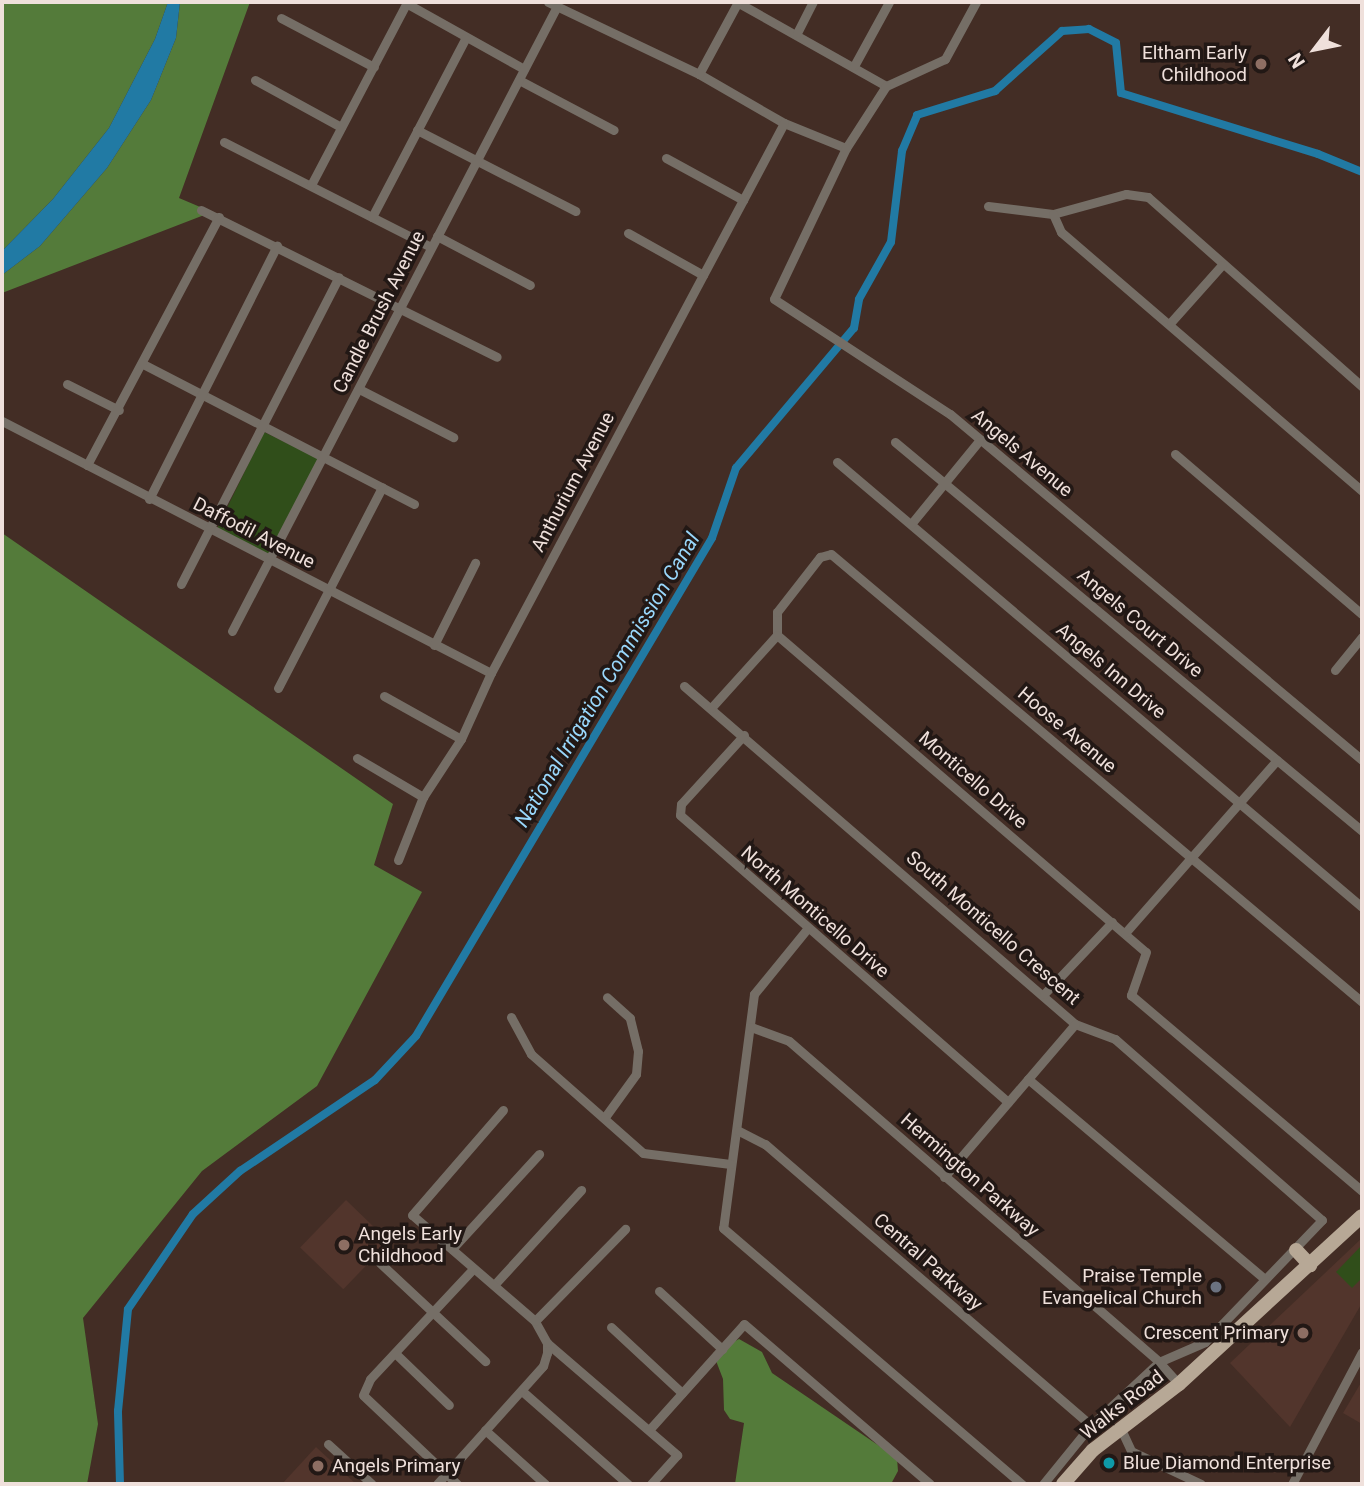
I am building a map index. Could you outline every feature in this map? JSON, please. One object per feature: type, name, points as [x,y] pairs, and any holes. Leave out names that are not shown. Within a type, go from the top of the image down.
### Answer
[{"type":"main road","name":"Walks Road","points":[[1063,1484],[1120,1427],[1179,1384],[1362,1216]]},
{"type":"main road","points":[[1296,1250],[1310,1265]]},
{"type":"street","points":[[312,185],[406,2],[464,39],[524,69]]},
{"type":"street","points":[[699,74],[738,2],[797,33],[886,86]]},
{"type":"street","points":[[797,33],[813,2]]},
{"type":"street","points":[[854,66],[889,2]]},
{"type":"street","points":[[552,5],[699,74],[784,123],[846,148],[886,86],[945,59],[976,2]]},
{"type":"street","name":"Candle Brush Avenue","points":[[232,631],[478,161],[519,80],[552,5]]},
{"type":"street","points":[[281,18],[374,67]]},
{"type":"street","points":[[372,217],[464,39]]},
{"type":"street","points":[[255,80],[341,127]]},
{"type":"street","points":[[519,80],[614,130]]},
{"type":"street","name":"Anthurium Avenue","points":[[398,860],[423,797],[461,739],[491,673],[784,123]]},
{"type":"street","points":[[417,130],[575,211]]},
{"type":"street","points":[[224,142],[431,247]]},
{"type":"street","name":"Angels Avenue","points":[[846,148],[774,299],[853,354],[950,414],[1362,760]]},
{"type":"street","points":[[666,158],[743,200]]},
{"type":"street","points":[[988,206],[1053,214],[1138,193],[1362,386]]},
{"type":"street","points":[[201,210],[497,357]]},
{"type":"street","points":[[1053,214],[1062,232],[1171,322],[1362,491]]},
{"type":"street","points":[[87,465],[119,410],[219,218]]},
{"type":"street","points":[[628,233],[703,275]]},
{"type":"street","points":[[437,236],[530,285]]},
{"type":"street","points":[[149,499],[277,246]]},
{"type":"street","points":[[1171,322],[1222,265]]},
{"type":"street","points":[[181,584],[339,277]]},
{"type":"street","points":[[143,364],[414,504]]},
{"type":"street","points":[[67,384],[119,410]]},
{"type":"street","points":[[359,389],[453,437]]},
{"type":"street","name":"Daffodil Avenue","points":[[2,421],[491,673]]},
{"type":"street","points":[[911,524],[979,441]]},
{"type":"street","name":"Angels Court Drive","points":[[895,442],[1362,831]]},
{"type":"street","points":[[1175,454],[1362,614]]},
{"type":"street","name":"Angels Inn Drive","points":[[837,462],[1362,907]]},
{"type":"street","points":[[278,688],[382,487]]},
{"type":"street","name":"Hoose Avenue","points":[[777,635],[777,612],[820,557],[831,554],[1362,1002]]},
{"type":"street","points":[[434,645],[475,563]]},
{"type":"street","points":[[711,708],[777,635]]},
{"type":"street","name":"Monticello Drive","points":[[777,635],[1146,952],[1131,995],[1362,1191]]},
{"type":"street","points":[[1335,670],[1362,637]]},
{"type":"street","name":"South Monticello Crescent","points":[[684,686],[1044,994],[1075,1024],[1115,1039],[1322,1220],[1296,1250]]},
{"type":"street","points":[[384,696],[461,739]]},
{"type":"street","name":"North Monticello Drive","points":[[744,735],[681,804],[680,815],[807,929],[1008,1102]]},
{"type":"street","points":[[356,758],[423,797]]},
{"type":"street","points":[[1125,933],[1277,760]]},
{"type":"street","points":[[1044,994],[1112,922]]},
{"type":"street","points":[[807,929],[757,986],[739,1131],[730,1164],[723,1228],[1021,1484]]},
{"type":"street","points":[[605,1117],[636,1074],[638,1051],[629,1018],[607,997]]},
{"type":"street","points":[[512,1017],[531,1054],[643,1153],[730,1164]]},
{"type":"street","points":[[944,1177],[1075,1024]]},
{"type":"street","name":"Hermington Parkway","points":[[751,1027],[789,1041],[1159,1362],[1179,1384]]},
{"type":"street","points":[[1028,1079],[1265,1279]]},
{"type":"street","points":[[503,1110],[412,1215],[535,1321],[547,1343],[677,1455],[651,1484]]},
{"type":"street","name":"Central Parkway","points":[[739,1131],[765,1144],[1091,1425]]},
{"type":"street","points":[[453,1249],[539,1154]]},
{"type":"street","points":[[494,1285],[581,1189]]},
{"type":"street","points":[[535,1321],[625,1229]]},
{"type":"street","points":[[1043,1484],[1091,1425],[1159,1362],[1205,1342],[1296,1250]]},
{"type":"street","points":[[380,1263],[485,1361]]},
{"type":"street","points":[[457,1484],[366,1403],[364,1388],[473,1269]]},
{"type":"street","points":[[659,1291],[722,1349]]},
{"type":"street","points":[[649,1430],[744,1324],[927,1483]]},
{"type":"street","points":[[611,1327],[682,1393]]},
{"type":"street","points":[[437,1484],[543,1366],[547,1343]]},
{"type":"street","points":[[1292,1484],[1362,1352]]},
{"type":"street","points":[[397,1354],[449,1405]]},
{"type":"street","points":[[522,1391],[628,1484]]},
{"type":"street","points":[[1120,1427],[1131,1451],[1201,1484]]},
{"type":"street","points":[[485,1430],[545,1483]]},
{"type":"street","points":[[328,1444],[372,1484]]},
{"type":"shaded area","name":"Angels Early Childhood","points":[[346,1200],[389,1242],[343,1289],[300,1247]]},
{"type":"shaded area","name":"Crescent Primary","points":[[1362,1238],[1362,1303],[1290,1427],[1230,1363]]},
{"type":"shaded area","points":[[1362,1381],[1362,1424],[1343,1413]]},
{"type":"shaded area","name":"Angels Primary","points":[[316,1447],[356,1484],[282,1484]]},
{"type":"green space","points":[[2,2],[168,2],[155,39],[109,128],[53,199],[2,251]]},
{"type":"green space","points":[[180,2],[250,2],[179,198],[212,212],[2,293],[2,275],[40,246],[107,168],[151,100],[176,38]]},
{"type":"green space","points":[[264,432],[319,459],[269,561],[214,534]]},
{"type":"green space","points":[[2,533],[393,804],[374,865],[422,892],[317,1086],[202,1171],[83,1318],[98,1424],[87,1484],[2,1484]]},
{"type":"green space","points":[[1362,1245],[1362,1278],[1352,1288],[1336,1272]]},
{"type":"green space","points":[[739,1339],[762,1352],[772,1373],[897,1458],[898,1471],[891,1484],[735,1484],[744,1423],[730,1419],[724,1410],[723,1379],[713,1353]]},
{"type":"water","points":[[168,2],[180,2],[176,38],[151,100],[107,168],[40,246],[2,275],[2,251],[53,199],[109,128],[155,39]]},
{"type":"waterway","name":"National Irrigation Commission Canal","points":[[120,1484],[118,1411],[128,1309],[193,1214],[240,1171],[375,1080],[416,1036],[712,538],[736,468],[854,328],[859,299],[891,242],[902,151],[917,115],[995,91],[1062,31],[1089,29],[1116,43],[1121,93],[1318,154],[1362,172]]},
{"type":"place","name":"Eltham Early Childhood","points":[[1261,64]]},
{"type":"place","name":"Angels Early Childhood","points":[[344,1245]]},
{"type":"place","name":"Praise Temple Evangelical Church","points":[[1216,1287]]},
{"type":"place","name":"Crescent Primary","points":[[1303,1333]]},
{"type":"place","name":"Blue Diamond Enterprise","points":[[1109,1463]]},
{"type":"place","name":"Angels Primary","points":[[318,1466]]}]
